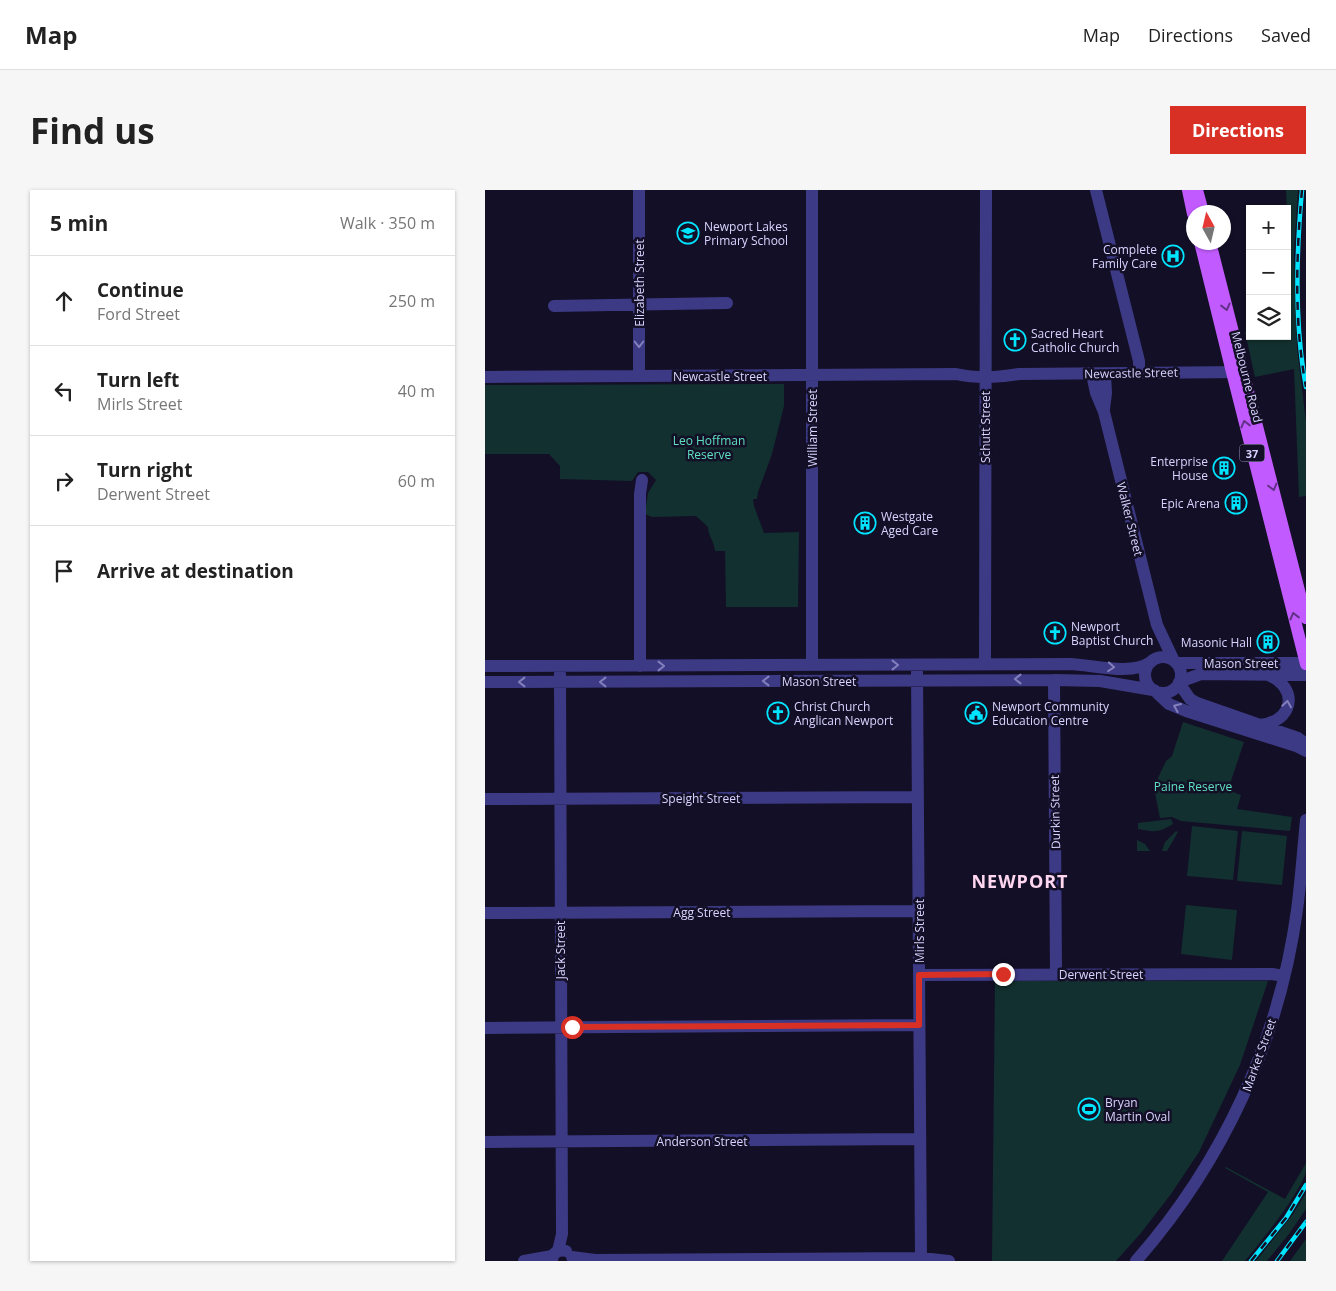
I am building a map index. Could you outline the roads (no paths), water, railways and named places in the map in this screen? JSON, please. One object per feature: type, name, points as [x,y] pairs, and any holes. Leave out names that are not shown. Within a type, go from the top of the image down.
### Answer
[{"type":"main road","points":[[1188,190],[1191,205]]},
{"type":"main road","points":[[1197,190],[1201,205]]},
{"type":"main road","name":"Melbourne Road","points":[[1202,250],[1306,618]]},
{"type":"main road","name":"Melbourne Road","points":[[1212,250],[1237,372],[1306,663]]},
{"type":"street","name":"Elizabeth Street","points":[[639,190],[639,376]]},
{"type":"street","name":"William Street","points":[[811,665],[812,190]]},
{"type":"street","name":"Schutt Street","points":[[985,664],[986,190]]},
{"type":"street","points":[[1096,190],[1139,361],[1139,373]]},
{"type":"street","points":[[554,306],[727,303]]},
{"type":"street","name":"Newcastle Street","points":[[485,377],[956,374],[972,370],[985,374],[997,370],[1019,374],[1237,372]]},
{"type":"street","name":"Walker Street","points":[[1098,374],[1097,393],[1104,412],[1157,626],[1158,650],[1152,661]]},
{"type":"street","points":[[640,666],[640,494],[642,480]]},
{"type":"street","name":"Walker Street","points":[[1157,626],[1175,662]]},
{"type":"street","points":[[1153,690],[1163,693],[1169,692],[1179,683],[1181,674],[1175,662],[1163,657],[1152,661],[1146,669],[1145,675],[1147,683],[1153,690],[1175,706],[1306,751]]},
{"type":"street","name":"Mason Street","points":[[485,666],[1070,664],[1132,669],[1152,661]]},
{"type":"street","name":"Mason Street","points":[[1175,662],[1306,663]]},
{"type":"street","name":"Mirls Street","points":[[917,665],[921,1258]]},
{"type":"street","name":"Jack Street","points":[[559,666],[562,1256]]},
{"type":"street","name":"Mason Street","points":[[1179,683],[1201,674],[1306,675]]},
{"type":"street","points":[[1260,725],[1272,723],[1280,718],[1289,704],[1287,692],[1283,685],[1268,675]]},
{"type":"street","name":"Mason Street","points":[[485,682],[1054,680],[1100,681],[1153,690]]},
{"type":"street","name":"Durkin Street","points":[[1054,680],[1056,974]]},
{"type":"street","points":[[1179,683],[1197,704],[1298,738],[1306,744]]},
{"type":"street","name":"Speight Street","points":[[485,799],[918,796]]},
{"type":"street","name":"Market Street","points":[[1137,1261],[1177,1212],[1213,1157],[1253,1073],[1269,1030],[1284,976],[1297,912],[1306,820]]},
{"type":"street","name":"Agg Street","points":[[485,913],[919,911]]},
{"type":"street","name":"Derwent Street","points":[[919,975],[1272,974],[1284,976]]},
{"type":"street","points":[[485,1028],[919,1025]]},
{"type":"street","name":"Anderson Street","points":[[485,1142],[920,1139]]},
{"type":"street","points":[[524,1261],[562,1256],[595,1260],[921,1258],[949,1261]]},
{"type":"street","points":[[591,1261],[595,1260]]},
{"type":"railway","points":[[1302,190],[1298,239],[1297,289],[1299,338],[1306,387]]},
{"type":"railway","points":[[1251,1261],[1286,1218],[1306,1185]]},
{"type":"railway","points":[[1277,1261],[1306,1222]]},
{"type":"place","name":"Newport Lakes Primary School","points":[[688,233]]},
{"type":"place","name":"Complete Family Care","points":[[1173,256]]},
{"type":"place","name":"Sacred Heart Catholic Church","points":[[1015,340]]},
{"type":"place","name":"Enterprise House","points":[[1224,468]]},
{"type":"place","name":"Epic Arena","points":[[1236,503]]},
{"type":"place","name":"Westgate Aged Care","points":[[865,523]]},
{"type":"place","name":"Newport Baptist Church","points":[[1055,633]]},
{"type":"place","name":"Masonic Hall","points":[[1268,642]]},
{"type":"place","name":"Christ Church Anglican Newport","points":[[778,713]]},
{"type":"place","name":"Newport Community Education Centre","points":[[976,713]]},
{"type":"place","name":"Bryan Martin Oval","points":[[1089,1109]]},
{"type":"district","name":"NEWPORT","points":[[1020,881]]},
{"type":"park label","name":"Leo Hoffman Reserve","points":[[709,447]]},
{"type":"park label","name":"Paine Reserve","points":[[1193,786]]}]
